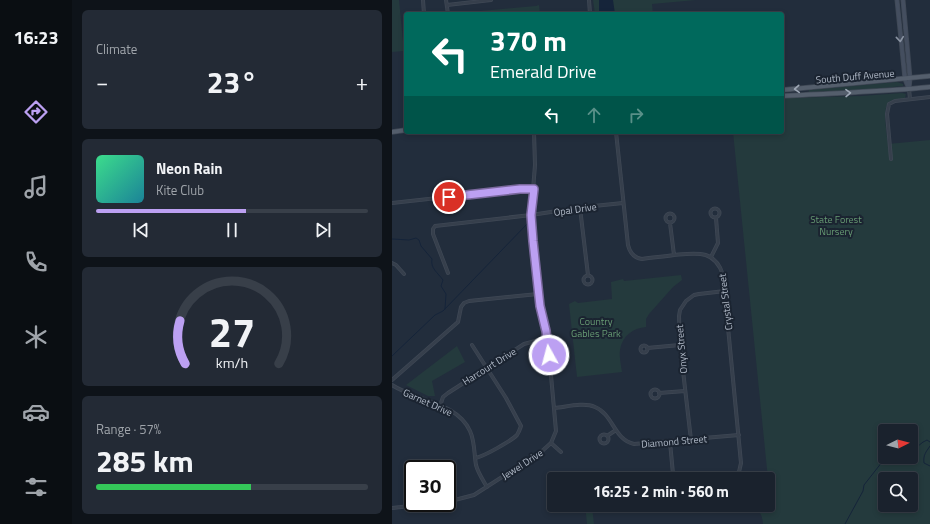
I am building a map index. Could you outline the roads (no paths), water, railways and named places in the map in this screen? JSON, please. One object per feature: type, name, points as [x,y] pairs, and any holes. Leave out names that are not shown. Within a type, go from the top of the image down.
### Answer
[{"type":"main road","points":[[896,0],[905,79],[909,89]]},
{"type":"main road","points":[[903,0],[910,78],[909,89]]},
{"type":"main road","name":"South Duff Avenue","points":[[784,90],[930,76]]},
{"type":"main road","name":"South Duff Avenue","points":[[784,96],[930,87]]},
{"type":"main road","points":[[392,132],[404,130]]},
{"type":"street","points":[[423,0],[424,12]]},
{"type":"street","points":[[446,0],[448,12]]},
{"type":"street","points":[[447,5],[491,0]]},
{"type":"street","points":[[589,0],[590,12]]},
{"type":"street","points":[[909,89],[910,100]]},
{"type":"street","points":[[891,159],[887,108],[889,104],[893,102],[930,97]]},
{"type":"street","name":"Jewel Drive","points":[[456,500],[468,497],[487,487],[541,452],[551,443],[556,431],[555,408],[547,338],[538,294],[531,215],[534,189],[534,134]]},
{"type":"street","points":[[616,134],[628,245],[633,256],[642,259],[699,253],[711,257],[718,243],[716,218]]},
{"type":"street","points":[[392,203],[520,189],[534,189]]},
{"type":"street","name":"Opal Drive","points":[[448,273],[433,234],[432,229],[435,226],[624,203]]},
{"type":"street","points":[[580,208],[588,275]]},
{"type":"street","points":[[670,223],[674,255]]},
{"type":"street","name":"Crystal Street","points":[[711,257],[721,269],[725,291],[739,435],[741,467],[738,472]]},
{"type":"street","points":[[392,263],[404,274]]},
{"type":"street","name":"Onyx Street","points":[[691,440],[680,345],[680,310],[686,301],[699,294],[725,291]]},
{"type":"street","points":[[392,380],[458,322],[461,307],[464,303],[470,301],[538,294]]},
{"type":"street","name":"Harcourt Drive","points":[[440,406],[443,397],[486,368],[524,344],[547,338]]},
{"type":"street","points":[[472,345],[506,398],[521,426],[520,430],[513,438],[487,454],[475,458]]},
{"type":"street","points":[[647,348],[680,345]]},
{"type":"street","name":"Garnet Drive","points":[[392,385],[408,394],[455,413],[465,423],[473,441],[479,473],[487,487]]},
{"type":"street","points":[[659,393],[685,391]]},
{"type":"street","name":"Diamond Street","points":[[555,408],[585,405],[596,407],[604,413],[622,438],[630,443],[640,444],[670,442],[739,435]]},
{"type":"street","points":[[607,436],[616,430]]},
{"type":"street","points":[[670,442],[674,472]]},
{"type":"street","points":[[551,443],[560,452]]},
{"type":"street","points":[[392,508],[404,507]]},
{"type":"water","points":[[599,0],[613,0],[615,12],[599,12]]},
{"type":"waterway","points":[[392,356],[435,315],[443,311],[528,223]]},
{"type":"waterway","points":[[392,239],[409,240],[416,238],[419,240],[421,246],[432,259],[433,268],[443,280],[441,286],[446,294],[445,309]]},
{"type":"waterway","points":[[918,446],[927,440],[930,442]]},
{"type":"waterway","points":[[930,446],[924,458],[924,463],[930,466]]},
{"type":"waterway","points":[[845,524],[863,491],[864,485],[880,464]]},
{"type":"park label","name":"State Forest Nursery","points":[[836,224]]},
{"type":"park label","name":"Country Gables Park","points":[[596,326]]}]
